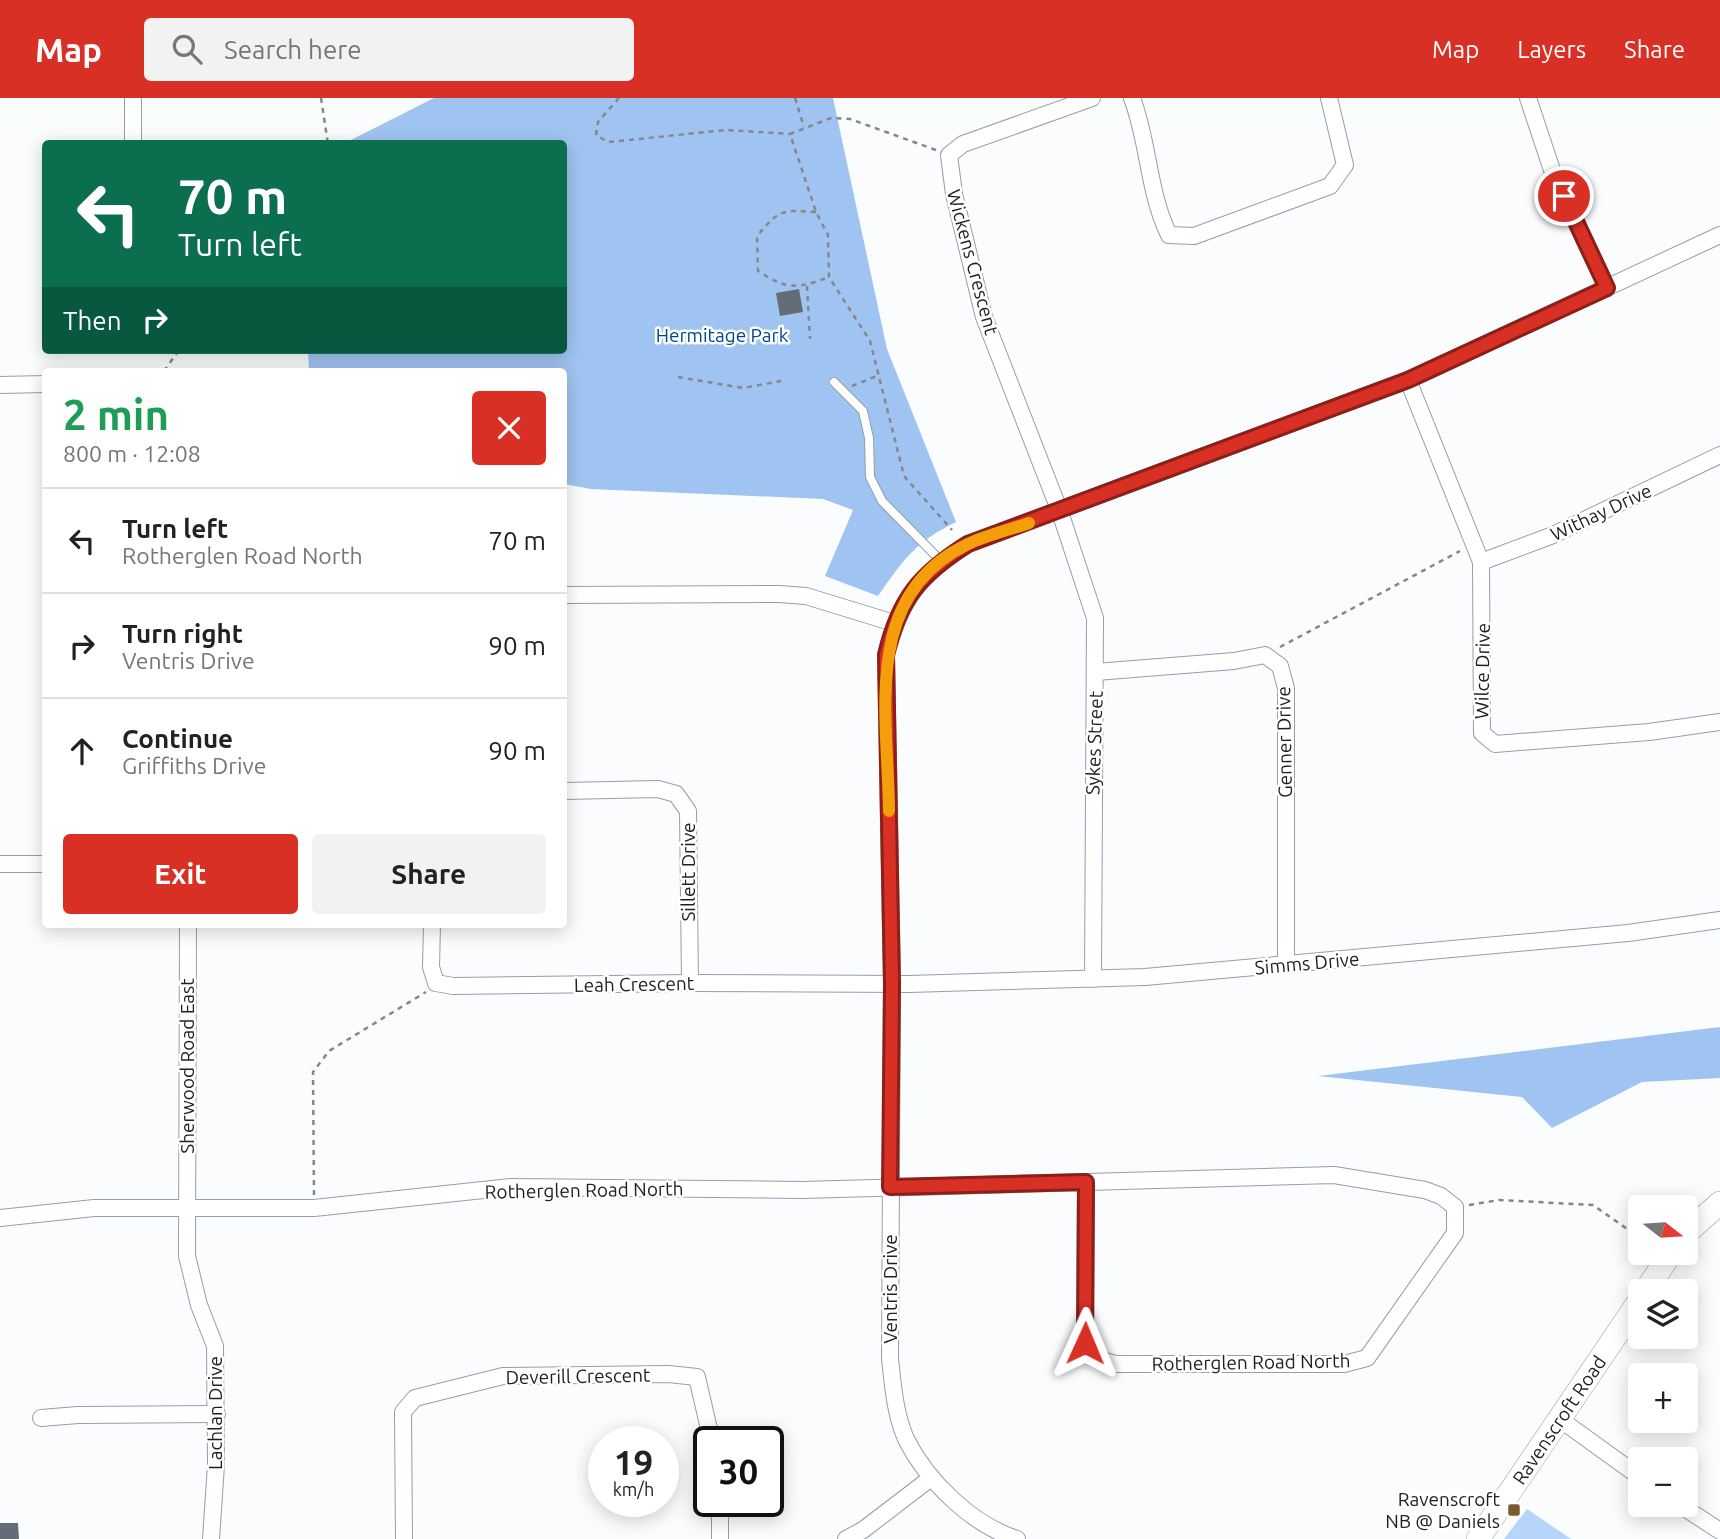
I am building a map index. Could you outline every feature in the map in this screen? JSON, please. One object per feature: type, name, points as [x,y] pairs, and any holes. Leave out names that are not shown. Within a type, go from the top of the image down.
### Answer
[{"type":"street","points":[[133,98],[133,140]]},
{"type":"street","points":[[949,155],[963,144],[1092,98]]},
{"type":"street","points":[[1132,98],[1140,121],[1157,212],[1169,235],[1194,236],[1329,186],[1345,165],[1329,98]]},
{"type":"street","points":[[1528,98],[1553,173],[1607,288]]},
{"type":"street","name":"Wickens Crescent","points":[[949,155],[954,194],[984,317],[1060,512]]},
{"type":"street","name":"Ventris Drive","points":[[1017,1539],[982,1521],[932,1478],[906,1438],[895,1402],[890,1359],[892,984],[886,655],[894,623],[912,589],[941,561],[968,544],[1060,512],[1408,380],[1720,235]]},
{"type":"street","name":"Wilce Drive","points":[[1408,380],[1481,562],[1482,733],[1495,744],[1649,732],[1720,722]]},
{"type":"street","points":[[0,385],[42,384]]},
{"type":"street","name":"Withay Drive","points":[[1481,562],[1553,535],[1720,456]]},
{"type":"street","name":"Sykes Street","points":[[1060,512],[1095,618],[1093,979]]},
{"type":"street","points":[[567,595],[806,596],[894,623]]},
{"type":"street","points":[[1096,672],[1234,661],[1265,655]]},
{"type":"street","name":"Genner Drive","points":[[1265,655],[1280,666],[1286,688],[1286,965]]},
{"type":"street","name":"Sillett Drive","points":[[567,791],[658,789],[676,794],[688,811],[690,983]]},
{"type":"street","points":[[0,864],[42,864]]},
{"type":"street","name":"Simms Drive","points":[[892,984],[1093,979],[1286,965],[1628,933],[1720,920]]},
{"type":"street","name":"Sherwood Road East","points":[[186,1207],[188,928]]},
{"type":"street","points":[[432,928],[431,967],[436,982]]},
{"type":"street","name":"Leah Crescent","points":[[436,982],[453,986],[892,984]]},
{"type":"street","name":"Rotherglen Road North","points":[[0,1218],[94,1208],[314,1208],[511,1187],[802,1189],[1334,1175],[1425,1190],[1441,1196],[1455,1207],[1455,1233],[1367,1359],[1344,1364],[1115,1364],[1098,1359],[1085,1343],[1086,1182]]},
{"type":"street","points":[[1698,1222],[1720,1203]]},
{"type":"street","name":"Lachlan Drive","points":[[186,1207],[187,1256],[199,1305],[215,1346],[217,1415],[211,1539]]},
{"type":"street","name":"Ravenscroft Road","points":[[1478,1539],[1628,1318]]},
{"type":"street","name":"Deverill Crescent","points":[[404,1539],[403,1412],[415,1398],[503,1376],[668,1374],[697,1377],[708,1426]]},
{"type":"street","points":[[41,1418],[78,1415],[217,1415]]},
{"type":"street","points":[[1561,1420],[1628,1467]]},
{"type":"street","points":[[846,1539],[863,1531],[932,1478]]},
{"type":"street","points":[[720,1517],[720,1539]]},
{"type":"street","points":[[1698,1517],[1720,1531]]},
{"type":"lane","points":[[834,382],[863,411],[869,438],[870,477],[882,501],[941,561]]},
{"type":"path","points":[[321,98],[327,140]]},
{"type":"path","points":[[619,98],[598,122],[596,135],[608,142],[727,130],[790,134],[831,118],[850,119],[949,155]]},
{"type":"path","points":[[795,98],[804,127]]},
{"type":"path","points":[[790,134],[816,212],[828,235],[828,277],[870,341],[904,476],[952,530]]},
{"type":"path","points":[[816,212],[790,210],[775,214],[757,236],[758,271],[779,285],[807,286],[828,277]]},
{"type":"path","points":[[807,286],[810,339]]},
{"type":"path","points":[[843,390],[879,375]]},
{"type":"path","points":[[678,377],[743,388],[781,381]]},
{"type":"path","points":[[1265,655],[1472,544]]},
{"type":"path","points":[[314,1208],[313,1072],[329,1051],[416,1000],[436,982]]},
{"type":"path","points":[[1455,1207],[1499,1200],[1592,1205],[1628,1230]]},
{"type":"shaded area","points":[[1527,1509],[1571,1539],[1504,1539]]},
{"type":"green space","name":"Hermitage Park","points":[[434,98],[833,98],[887,349],[956,522],[920,544],[878,596],[825,576],[853,510],[823,499],[591,489],[567,485],[567,368],[309,368],[308,354],[567,354],[567,140],[351,140]]},
{"type":"green space","points":[[1720,1027],[1720,1078],[1642,1082],[1552,1128],[1522,1097],[1318,1076]]},
{"type":"building","points":[[799,289],[803,312],[780,316],[776,293]]},
{"type":"building","points":[[0,1523],[18,1523],[19,1539],[0,1539]]},
{"type":"slow traffic","points":[[889,811],[886,655],[894,623],[912,589],[941,561],[968,544],[1029,523]]},
{"type":"place","name":"Ravenscroft NB @ Daniels","points":[[1514,1510]]},
{"type":"route","points":[[1085,1343],[1086,1182],[890,1187],[892,984],[886,655],[894,623],[912,589],[941,561],[968,544],[1060,512],[1408,380],[1607,288],[1564,196]]}]
